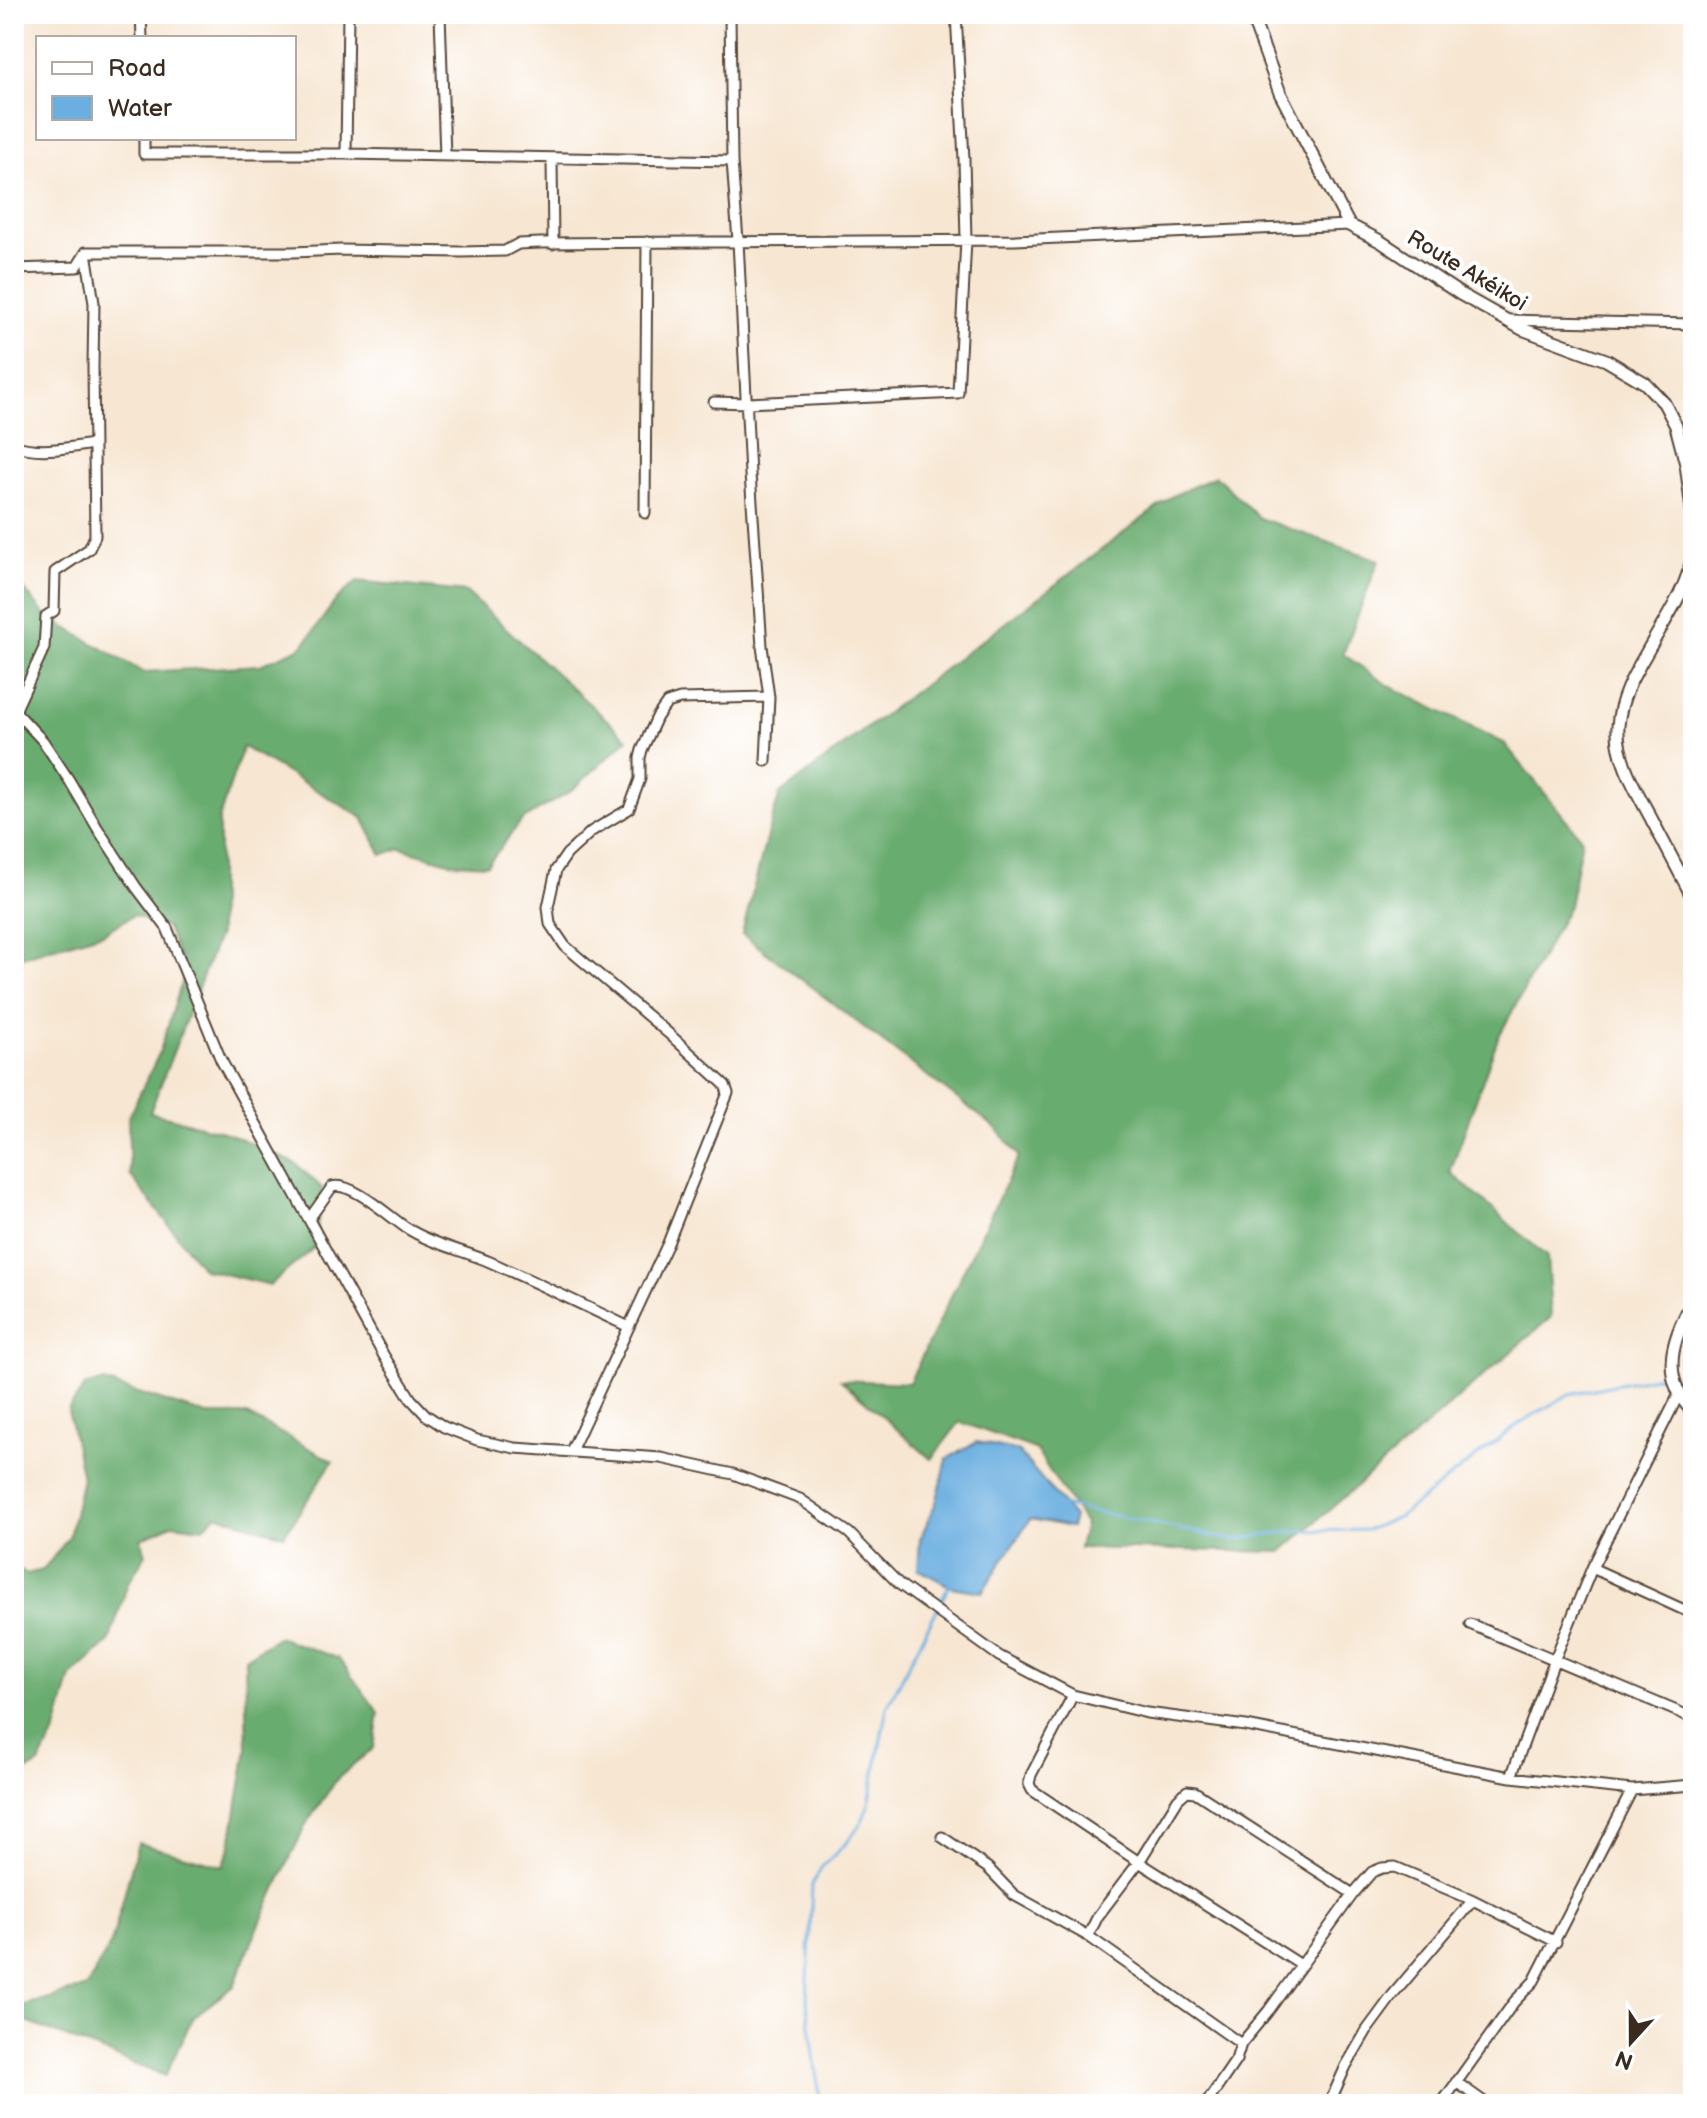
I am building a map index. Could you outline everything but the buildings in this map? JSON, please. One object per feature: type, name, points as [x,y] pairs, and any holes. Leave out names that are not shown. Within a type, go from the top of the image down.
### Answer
[{"type":"street","points":[[141,14],[142,36]]},
{"type":"street","points":[[346,154],[348,14]]},
{"type":"street","points":[[440,14],[445,156]]},
{"type":"street","points":[[730,14],[732,161],[750,474],[762,646],[769,697],[766,761]]},
{"type":"street","points":[[714,402],[958,393],[966,240],[956,14]]},
{"type":"street","points":[[86,252],[461,252],[505,251],[518,244],[1015,240],[1349,225],[1280,93],[1251,14]]},
{"type":"street","points":[[144,140],[144,154],[346,154],[732,161]]},
{"type":"street","points":[[552,159],[553,244]]},
{"type":"street","name":"Route Akéikoi","points":[[1349,225],[1529,332],[1606,360],[1645,383],[1664,403],[1676,426],[1686,464],[1693,517]]},
{"type":"street","points":[[645,513],[647,242]]},
{"type":"street","points":[[14,269],[77,267],[86,252]]},
{"type":"street","points":[[86,252],[94,303],[95,536],[89,549],[55,572],[54,611],[46,616],[44,648],[15,710],[52,754],[121,864],[167,928],[221,1060],[399,1381],[426,1415],[444,1427],[477,1440],[515,1448],[661,1458],[733,1474],[800,1499],[849,1533],[899,1584],[999,1656],[1073,1695],[1147,1713],[1246,1726],[1511,1777],[1632,1790],[1693,1785]]},
{"type":"street","points":[[1507,320],[1693,324]]},
{"type":"street","points":[[14,445],[42,450],[93,444]]},
{"type":"street","points":[[1693,553],[1687,578],[1629,683],[1618,727],[1620,752],[1633,783],[1693,898]]},
{"type":"street","points":[[571,1451],[674,1230],[728,1089],[668,1033],[565,946],[550,924],[548,907],[556,870],[567,854],[592,831],[629,809],[640,779],[642,750],[663,706],[680,699],[769,697]]},
{"type":"street","points":[[309,1219],[332,1187],[342,1186],[424,1237],[489,1262],[629,1327]]},
{"type":"street","points":[[1693,1301],[1672,1350],[1671,1373],[1679,1394],[1693,1412]]},
{"type":"street","points":[[1511,1777],[1592,1568],[1679,1394]]},
{"type":"street","points":[[1592,1568],[1693,1614]]},
{"type":"street","points":[[1470,1624],[1693,1718]]},
{"type":"street","points":[[1073,1695],[1031,1775],[1029,1784],[1032,1790],[1301,1965]]},
{"type":"street","points":[[1441,2104],[1514,2002],[1534,1981],[1632,1790]]},
{"type":"street","points":[[1088,1936],[1098,1916],[1139,1862],[1178,1799],[1187,1791],[1195,1792],[1353,1894]]},
{"type":"street","points":[[942,1837],[988,1868],[1014,1895],[1088,1936],[1241,2044]]},
{"type":"street","points":[[1206,2104],[1236,2060],[1241,2044],[1372,1872],[1395,1867],[1473,1900],[1556,1942]]},
{"type":"street","points":[[1331,2103],[1346,2066],[1367,2030],[1473,1900]]},
{"type":"street","points":[[1456,2082],[1487,2104]]},
{"type":"green space","points":[[1216,476],[1259,518],[1379,560],[1343,654],[1389,686],[1504,743],[1582,839],[1569,906],[1498,1038],[1450,1172],[1547,1257],[1551,1317],[1281,1552],[1079,1548],[1085,1524],[1035,1449],[960,1422],[931,1459],[841,1380],[909,1383],[1019,1156],[997,1129],[742,934],[780,794],[1172,496]]},
{"type":"green space","points":[[14,577],[46,616],[143,672],[260,665],[302,647],[336,600],[357,581],[466,592],[628,739],[571,791],[522,820],[487,865],[452,863],[400,848],[382,855],[363,818],[243,747],[219,818],[219,934],[150,1112],[230,1134],[295,1163],[322,1188],[315,1247],[270,1285],[203,1269],[130,1175],[128,1118],[159,1054],[185,972],[167,928],[134,915],[103,933],[14,959]]},
{"type":"green space","points":[[104,1382],[207,1415],[247,1415],[333,1461],[284,1535],[216,1515],[203,1528],[172,1524],[141,1539],[146,1554],[128,1583],[109,1642],[71,1676],[56,1731],[39,1764],[14,1779],[14,1565],[26,1574],[43,1570],[69,1537],[82,1478],[68,1410],[86,1385]]},
{"type":"green space","points":[[277,1637],[338,1658],[379,1713],[374,1748],[337,1779],[305,1826],[234,1986],[193,2017],[165,2076],[14,2017],[14,2008],[87,1987],[112,1941],[138,1843],[223,1866],[231,1845],[247,1749],[245,1658]]},
{"type":"water","points":[[977,1442],[1018,1451],[1074,1517],[1071,1527],[1030,1519],[982,1592],[951,1587],[918,1569],[920,1539],[937,1500],[947,1459]]},
{"type":"waterway","points":[[1677,1373],[1693,1371]]},
{"type":"waterway","points":[[1062,1505],[1233,1540],[1292,1531],[1367,1530],[1400,1516],[1520,1423],[1569,1394],[1669,1374]]},
{"type":"waterway","points":[[818,2104],[807,2002],[812,1885],[821,1868],[849,1840],[862,1821],[869,1804],[887,1707],[950,1584]]}]
